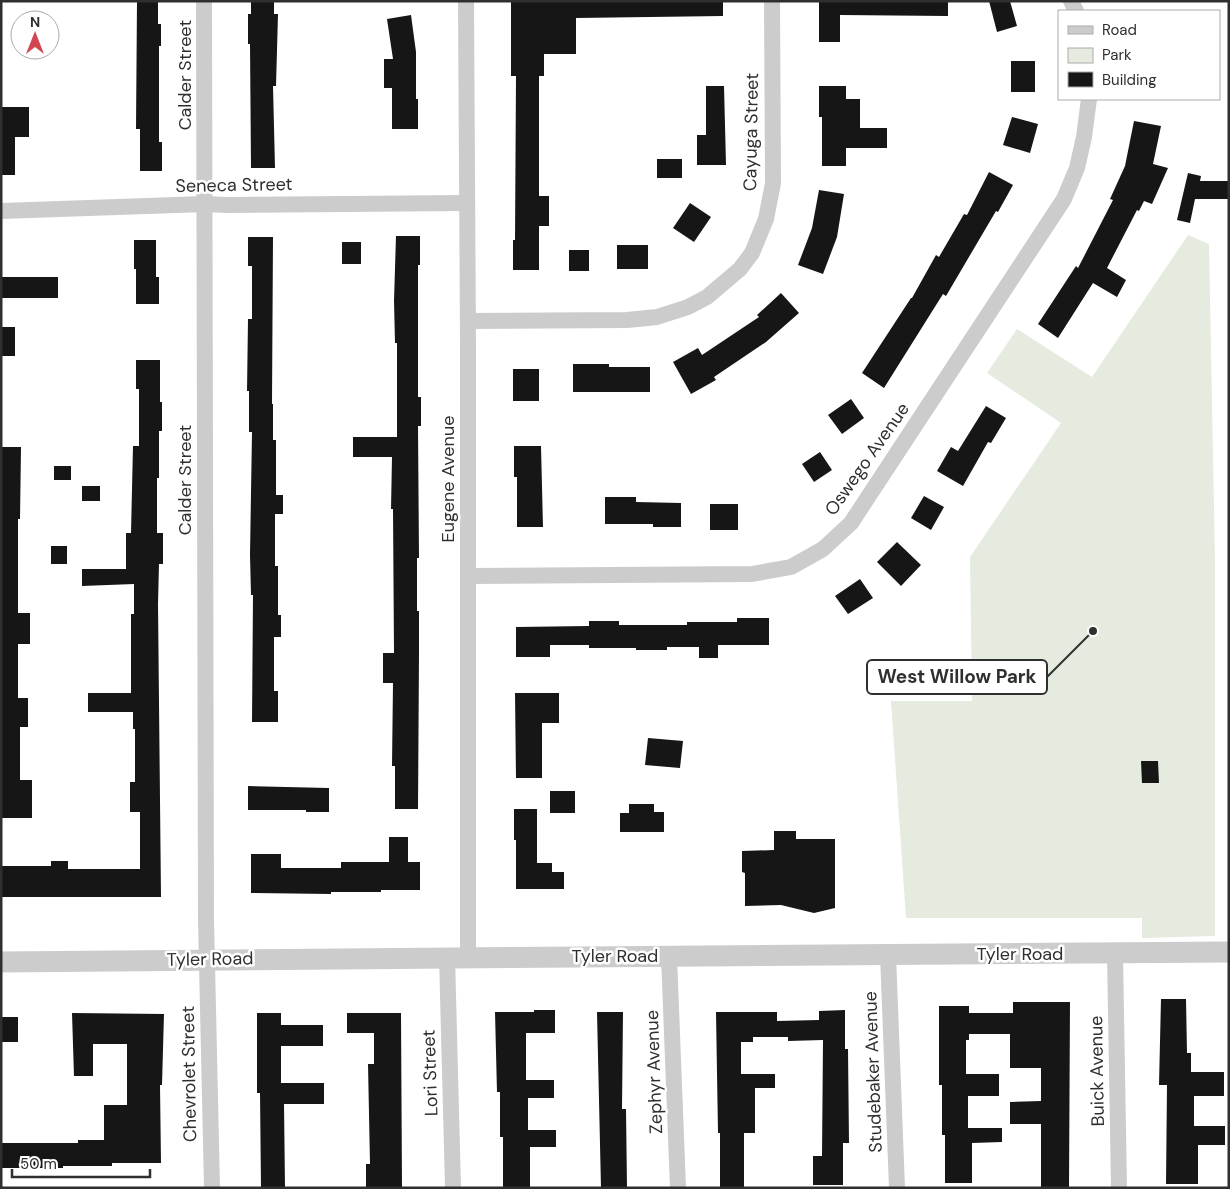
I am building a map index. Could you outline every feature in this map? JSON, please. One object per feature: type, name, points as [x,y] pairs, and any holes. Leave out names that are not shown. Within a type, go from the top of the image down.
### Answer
[{"type":"street","name":"Calder Street","points":[[204,1],[207,959]]},
{"type":"street","name":"Eugene Avenue","points":[[457,956],[468,576],[466,1]]},
{"type":"street","name":"Cayuga Street","points":[[468,321],[627,320],[658,317],[688,307],[708,297],[740,269],[752,253],[766,219],[773,183],[772,1]]},
{"type":"street","name":"Oswego Avenue","points":[[468,576],[752,574],[791,567],[823,550],[852,523],[1064,199],[1077,168],[1084,137],[1089,100]]},
{"type":"street","name":"Seneca Street","points":[[1,211],[205,204],[467,202]]},
{"type":"street","name":"Tyler Road","points":[[1,962],[457,956],[1229,952]]},
{"type":"street","name":"Buick Avenue","points":[[1115,954],[1119,1188]]},
{"type":"street","name":"Studebaker Avenue","points":[[888,955],[897,1188]]},
{"type":"street","name":"Lori Street","points":[[453,1188],[457,956]]},
{"type":"street","name":"Zephyr Avenue","points":[[670,956],[678,1188]]},
{"type":"street","name":"Chevrolet Street","points":[[207,959],[212,1188]]},
{"type":"green space","points":[[1188,235],[1209,244],[1215,562],[1215,936],[1142,938],[1142,918],[906,918],[891,701],[972,701],[970,557],[1061,423],[987,373],[1017,329],[1092,377]]},
{"type":"building","points":[[137,1],[158,1],[158,24],[161,24],[161,46],[159,46],[159,142],[162,142],[162,171],[140,171],[140,129],[136,129]]},
{"type":"building","points":[[251,1],[274,1],[274,14],[278,14],[276,86],[273,86],[275,168],[251,168],[248,14],[251,14]]},
{"type":"building","points":[[511,1],[723,1],[723,16],[576,18],[576,54],[544,54],[544,76],[539,76],[539,196],[549,196],[549,226],[539,226],[539,270],[513,270],[513,240],[515,240],[516,76],[511,76]]},
{"type":"building","points":[[819,1],[948,1],[948,16],[840,15],[840,42],[819,42]]},
{"type":"building","points":[[989,1],[1010,1],[1017,26],[997,32]]},
{"type":"building","points":[[411,15],[416,52],[418,129],[392,129],[392,88],[384,88],[384,59],[393,59],[387,19]]},
{"type":"building","points":[[1011,61],[1035,61],[1035,92],[1011,92]]},
{"type":"building","points":[[706,86],[724,86],[726,165],[697,165],[697,135],[706,135]]},
{"type":"building","points":[[819,86],[846,86],[846,99],[860,99],[860,128],[887,128],[887,148],[846,148],[846,166],[822,166],[822,117],[819,117]]},
{"type":"building","points":[[1,107],[29,107],[29,137],[15,137],[15,175],[1,175]]},
{"type":"building","points":[[1012,117],[1038,124],[1030,153],[1003,145]]},
{"type":"building","points":[[1134,121],[1161,126],[1153,164],[1168,168],[1152,204],[1144,201],[1139,211],[1137,210],[1107,268],[1126,280],[1117,297],[1093,283],[1058,338],[1038,324],[1076,266],[1078,268],[1113,200],[1110,199],[1125,166]]},
{"type":"building","points":[[657,159],[682,159],[682,178],[657,178]]},
{"type":"building","points":[[989,172],[1013,185],[946,296],[943,294],[884,388],[862,373],[912,298],[936,255],[939,257],[964,214],[967,215]]},
{"type":"building","points":[[1188,173],[1201,176],[1200,181],[1229,181],[1229,199],[1195,199],[1190,223],[1177,220]]},
{"type":"building","points":[[819,190],[844,194],[837,237],[823,274],[798,265],[812,228]]},
{"type":"building","points":[[690,203],[711,217],[694,242],[673,228]]},
{"type":"building","points":[[396,236],[420,236],[420,265],[418,265],[418,397],[421,397],[421,426],[418,426],[418,809],[395,809],[395,766],[392,766],[393,683],[383,683],[383,653],[394,653],[393,509],[391,509],[392,457],[353,457],[353,437],[397,437],[397,343],[395,343],[394,301]]},
{"type":"building","points":[[248,237],[273,237],[273,440],[276,440],[276,495],[283,495],[283,514],[275,514],[275,566],[278,566],[278,615],[281,615],[281,637],[274,637],[274,691],[278,691],[278,722],[252,722],[253,595],[251,595],[250,555],[252,432],[249,432],[249,391],[247,391],[248,319],[252,319],[252,266],[248,266]]},
{"type":"building","points":[[134,240],[156,240],[156,277],[159,277],[159,304],[136,304]]},
{"type":"building","points":[[342,242],[361,242],[361,264],[342,264]]},
{"type":"building","points":[[617,245],[648,245],[648,269],[617,269]]},
{"type":"building","points":[[569,250],[589,250],[589,271],[569,271]]},
{"type":"building","points":[[1,277],[58,277],[58,298],[1,298]]},
{"type":"building","points":[[781,293],[799,313],[766,342],[714,377],[716,380],[691,394],[673,362],[698,348],[702,355],[759,317],[757,315]]},
{"type":"building","points":[[1,327],[15,327],[15,356],[1,356]]},
{"type":"building","points":[[136,360],[160,360],[160,402],[162,402],[162,431],[159,431],[159,478],[157,478],[157,533],[163,533],[163,564],[159,564],[158,604],[161,897],[1,897],[1,866],[51,866],[51,861],[68,861],[68,869],[140,869],[140,812],[130,812],[130,782],[135,782],[135,729],[133,729],[133,712],[88,712],[88,693],[131,693],[131,614],[134,614],[134,584],[82,586],[82,569],[126,569],[126,533],[131,533],[133,446],[139,446],[139,389],[136,389]]},
{"type":"building","points":[[573,364],[609,364],[609,367],[650,367],[650,392],[573,392]]},
{"type":"building","points":[[513,369],[539,369],[539,401],[513,401]]},
{"type":"building","points":[[851,399],[864,418],[842,434],[828,415]]},
{"type":"building","points":[[986,406],[1006,418],[991,443],[988,442],[963,486],[937,471],[951,447],[958,451]]},
{"type":"building","points":[[514,446],[541,446],[543,527],[517,527],[517,477],[514,477]]},
{"type":"building","points":[[1,447],[21,447],[20,519],[18,519],[18,613],[30,613],[30,644],[18,644],[18,698],[28,698],[28,727],[20,727],[20,780],[32,780],[32,818],[1,818]]},
{"type":"building","points":[[820,452],[832,470],[814,482],[802,464]]},
{"type":"building","points":[[54,466],[71,466],[71,480],[54,480]]},
{"type":"building","points":[[82,486],[100,486],[100,501],[82,501]]},
{"type":"building","points":[[924,496],[944,507],[931,530],[911,518]]},
{"type":"building","points":[[605,497],[636,497],[636,502],[681,503],[681,527],[653,527],[653,524],[605,524]]},
{"type":"building","points":[[710,504],[738,504],[738,530],[710,530]]},
{"type":"building","points":[[897,542],[921,565],[901,586],[877,562]]},
{"type":"building","points":[[51,546],[67,546],[67,564],[51,564]]},
{"type":"building","points":[[860,579],[873,598],[848,614],[835,596]]},
{"type":"building","points":[[737,618],[769,618],[769,645],[718,645],[718,658],[699,658],[699,647],[667,647],[667,650],[636,650],[636,648],[589,648],[589,645],[550,645],[550,657],[516,657],[516,627],[589,626],[589,621],[619,621],[619,625],[687,625],[687,622],[737,622]]},
{"type":"building","points":[[515,693],[559,693],[559,723],[542,723],[542,778],[516,778]]},
{"type":"building","points":[[648,738],[683,741],[680,768],[645,765]]},
{"type":"building","points":[[1141,761],[1158,761],[1159,783],[1142,783]]},
{"type":"building","points":[[248,786],[329,788],[329,812],[248,810]]},
{"type":"building","points":[[550,791],[575,791],[575,813],[550,813]]},
{"type":"building","points":[[629,804],[654,804],[654,812],[664,812],[664,832],[620,832],[620,813],[629,813]]},
{"type":"building","points":[[514,809],[537,809],[537,863],[552,863],[552,872],[564,872],[564,889],[516,889]]},
{"type":"building","points":[[774,831],[796,831],[796,839],[835,839],[835,908],[814,913],[781,905],[745,906],[745,873],[742,872],[742,851],[774,850]]},
{"type":"building","points":[[389,837],[408,837],[408,862],[420,862],[420,890],[331,892],[331,894],[251,893],[251,854],[281,854],[281,868],[341,868],[341,862],[389,862]]},
{"type":"building","points":[[1161,999],[1186,999],[1187,1053],[1191,1053],[1191,1072],[1224,1072],[1224,1096],[1194,1096],[1194,1126],[1225,1126],[1225,1145],[1198,1145],[1198,1184],[1166,1184],[1167,1085],[1159,1085]]},
{"type":"building","points":[[1013,1002],[1070,1002],[1069,1188],[1041,1188],[1041,1124],[1010,1124],[1010,1102],[1041,1101],[1041,1068],[1010,1068],[1010,1034],[969,1034],[969,1040],[966,1040],[966,1074],[999,1074],[999,1096],[968,1096],[968,1128],[1002,1128],[1002,1142],[972,1143],[972,1183],[945,1183],[945,1135],[942,1135],[942,1085],[939,1085],[939,1006],[969,1006],[969,1013],[1013,1013]]},
{"type":"building","points":[[534,1010],[555,1010],[555,1033],[526,1033],[526,1080],[554,1080],[554,1098],[528,1098],[528,1130],[556,1130],[556,1147],[530,1147],[530,1187],[503,1187],[503,1137],[500,1137],[500,1092],[497,1092],[495,1012],[534,1012]]},
{"type":"building","points":[[845,1010],[845,1049],[848,1049],[849,1143],[843,1143],[843,1185],[813,1185],[813,1156],[822,1156],[823,1040],[788,1041],[788,1037],[753,1037],[753,1042],[741,1042],[741,1074],[775,1074],[775,1088],[755,1088],[755,1133],[744,1133],[744,1188],[720,1188],[716,1012],[777,1012],[777,1021],[819,1020],[819,1011]]},
{"type":"building","points":[[597,1012],[623,1012],[622,1109],[626,1109],[627,1188],[601,1188]]},
{"type":"building","points":[[72,1013],[164,1014],[162,1085],[160,1085],[161,1163],[112,1163],[112,1166],[63,1166],[63,1168],[1,1168],[1,1143],[78,1143],[78,1140],[104,1140],[104,1105],[127,1105],[127,1044],[93,1044],[93,1076],[74,1076]]},
{"type":"building","points":[[257,1013],[281,1013],[281,1025],[323,1025],[323,1046],[281,1046],[281,1083],[324,1083],[324,1104],[284,1104],[285,1188],[261,1188],[260,1093],[257,1093]]},
{"type":"building","points":[[347,1013],[401,1013],[402,1188],[366,1188],[366,1164],[370,1164],[368,1064],[374,1064],[374,1033],[347,1033]]},
{"type":"building","points":[[1,1017],[18,1017],[18,1042],[1,1042]]},
{"type":"place","name":"West Willow Park","points":[[1093,631]]}]
